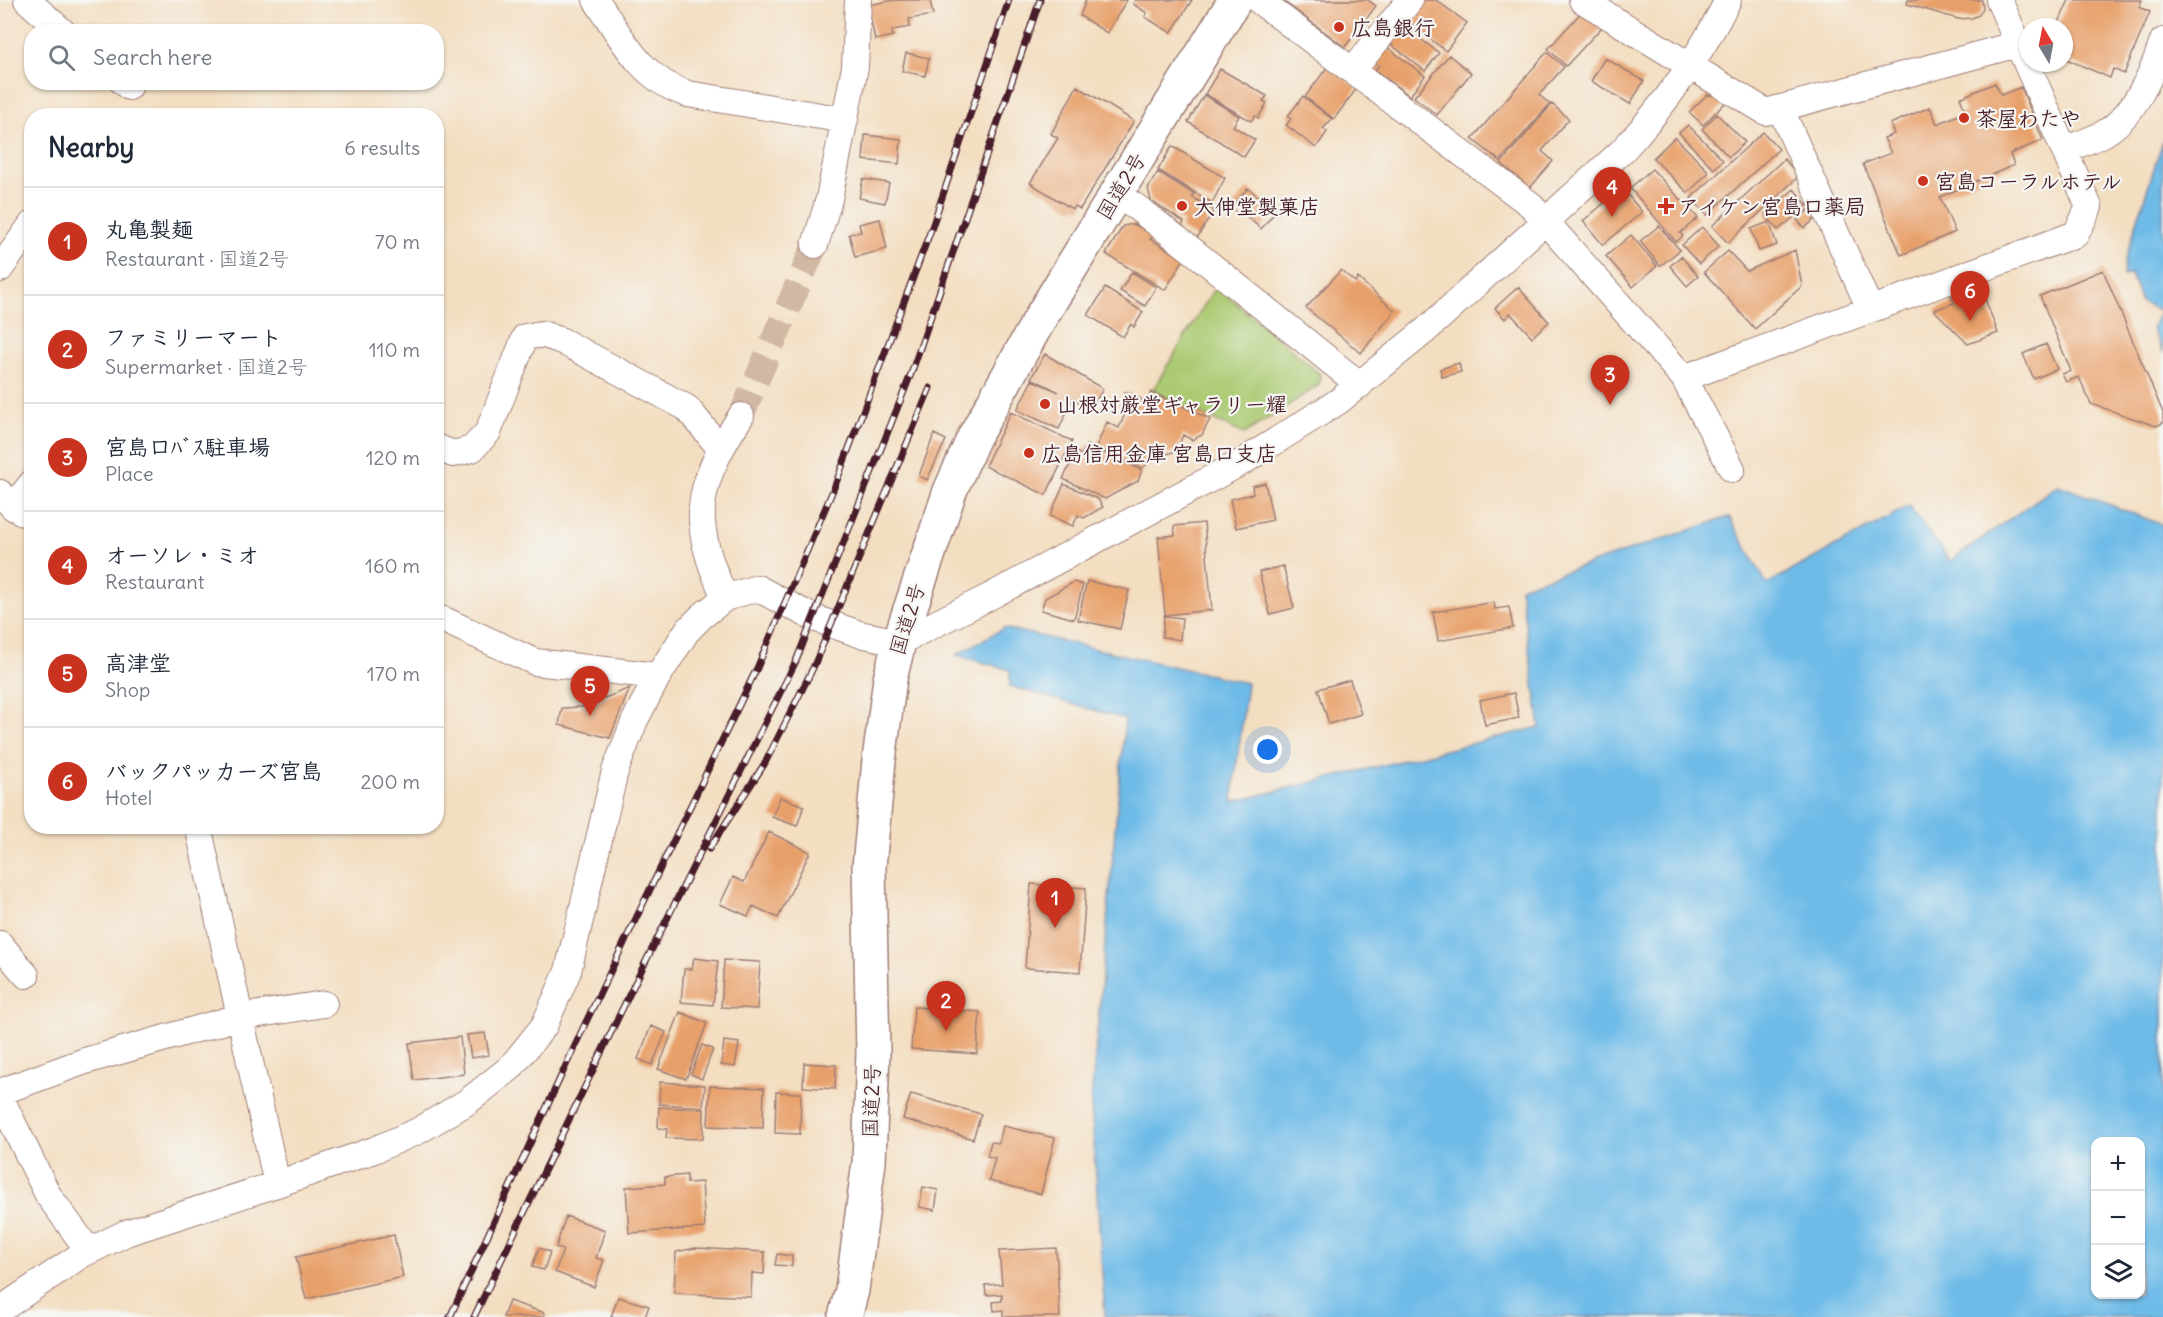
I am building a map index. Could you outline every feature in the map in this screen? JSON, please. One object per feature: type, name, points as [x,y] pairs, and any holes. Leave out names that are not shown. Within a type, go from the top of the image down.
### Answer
[{"type":"highway","name":"国道2号","points":[[845,1317],[852,1290],[869,1162],[873,1052],[869,867],[879,760],[890,679],[898,642],[961,463],[1007,375],[1235,0]]},
{"type":"street","points":[[27,0],[54,24]]},
{"type":"street","points":[[596,0],[641,65],[654,79],[670,89],[845,120]]},
{"type":"street","points":[[815,246],[830,199],[855,67],[858,0]]},
{"type":"street","points":[[1258,0],[1532,205],[1684,378],[1732,469]]},
{"type":"street","points":[[1352,71],[1410,0]]},
{"type":"street","points":[[1582,0],[1766,112],[1781,110],[2018,44]]},
{"type":"street","points":[[0,1310],[89,1251],[126,1233],[374,1150],[443,1118],[510,1068],[544,1026],[568,971],[615,771],[635,720],[658,676],[687,631],[725,598],[757,588],[814,618],[859,634],[898,642],[1293,432],[1360,386],[1426,330],[1650,121],[1691,66],[1728,0]]},
{"type":"street","points":[[1684,378],[2076,234],[2089,207],[1999,0]]},
{"type":"street","points":[[2064,150],[2105,133],[2135,103],[2152,74],[2163,40]]},
{"type":"street","points":[[1781,110],[1870,309]]},
{"type":"street","points":[[1116,195],[1136,207],[1193,251],[1360,386]]},
{"type":"street","points":[[0,269],[24,235]]},
{"type":"street","points":[[444,450],[453,454],[472,449],[488,432],[525,337],[542,334],[562,341],[687,408],[720,448]]},
{"type":"street","points":[[725,598],[708,560],[700,524],[704,485],[720,448],[741,416]]},
{"type":"street","points":[[15,506],[24,494]]},
{"type":"street","points":[[444,620],[535,662],[658,676]]},
{"type":"street","points":[[200,834],[277,1184]]},
{"type":"street","points":[[0,944],[26,975]]},
{"type":"street","points":[[0,1092],[85,1061],[239,1017],[324,1004]]},
{"type":"street","points":[[0,1097],[48,1195],[89,1251]]},
{"type":"green space","points":[[1216,286],[1320,374],[1319,385],[1244,434],[1152,391]]},
{"type":"water","points":[[2163,140],[2163,353],[2152,328],[2161,311],[2141,302],[2131,274],[2123,276],[2125,260]]},
{"type":"water","points":[[2058,485],[2163,525],[2163,1317],[1105,1317],[1091,1101],[1125,719],[1010,686],[1010,670],[956,655],[1004,628],[1247,683],[1232,802],[1540,727],[1520,587],[1729,517],[1767,584],[1909,506],[1950,561]]},
{"type":"building","points":[[894,0],[930,0],[933,15],[909,19],[910,27],[892,30],[893,36],[875,40],[868,5]]},
{"type":"building","points":[[1086,0],[1127,0],[1107,33],[1080,16]]},
{"type":"building","points":[[1135,0],[1192,0],[1171,33],[1145,17],[1147,13],[1133,4]]},
{"type":"building","name":"広島銀行","points":[[1282,0],[1368,0],[1376,6],[1345,47]]},
{"type":"building","points":[[1421,0],[1436,0],[1467,23],[1446,51],[1405,20]]},
{"type":"building","points":[[1908,0],[1982,0],[1983,8],[1979,15],[1958,19],[1907,4]]},
{"type":"building","points":[[2069,0],[2142,0],[2139,7],[2150,12],[2124,74],[2113,69],[2110,78],[2073,62],[2073,18],[2061,18]]},
{"type":"building","points":[[1584,9],[1603,26],[1566,66],[1548,49]]},
{"type":"building","points":[[1401,24],[1439,53],[1425,71],[1388,42]]},
{"type":"building","points":[[1383,44],[1425,76],[1410,96],[1375,70],[1379,65],[1372,59]]},
{"type":"building","points":[[1547,52],[1564,67],[1539,95],[1550,104],[1500,161],[1472,139]]},
{"type":"building","points":[[906,53],[929,58],[925,76],[902,71]]},
{"type":"building","points":[[1449,55],[1471,73],[1437,115],[1414,97]]},
{"type":"building","points":[[1605,58],[1644,81],[1630,104],[1591,81]]},
{"type":"building","points":[[1328,66],[1357,88],[1334,119],[1305,97]]},
{"type":"building","points":[[1220,69],[1267,96],[1263,101],[1267,103],[1258,118],[1255,116],[1251,121],[1205,94]]},
{"type":"building","name":"宮島コーラルホテル","points":[[1995,83],[2001,95],[2021,87],[2043,140],[2010,154],[2014,165],[1940,197],[1955,232],[1901,255],[1863,164],[1891,153],[1884,138],[1894,134],[1890,124],[1930,107],[1937,124],[1966,112],[1960,98]]},
{"type":"building","points":[[1077,86],[1134,121],[1080,209],[1075,206],[1073,209],[1030,183],[1058,138],[1051,134]]},
{"type":"building","points":[[1204,95],[1239,116],[1233,126],[1255,140],[1244,157],[1188,122]]},
{"type":"building","points":[[1707,95],[1721,96],[1727,101],[1703,125],[1689,112]]},
{"type":"building","points":[[1303,96],[1332,119],[1323,129],[1327,132],[1316,148],[1286,125],[1291,119],[1288,116]]},
{"type":"building","points":[[1552,104],[1569,119],[1542,151],[1553,161],[1530,188],[1501,163]]},
{"type":"building","points":[[1717,114],[1745,142],[1729,157],[1702,129]]},
{"type":"building","points":[[1688,125],[1723,160],[1714,169],[1679,133]]},
{"type":"building","points":[[1763,132],[1779,149],[1707,215],[1691,198]]},
{"type":"building","points":[[865,135],[901,139],[899,164],[863,160]]},
{"type":"building","points":[[1675,137],[1709,172],[1688,193],[1653,158]]},
{"type":"building","points":[[1172,146],[1225,178],[1212,203],[1158,170]]},
{"type":"building","points":[[1784,159],[1799,176],[1728,243],[1712,226]]},
{"type":"building","name":"アイケン宮島口薬局","points":[[1652,169],[1698,218],[1680,233],[1683,236],[1676,242],[1630,188]]},
{"type":"building","name":"大伸堂製菓店","points":[[1158,172],[1194,194],[1192,197],[1214,210],[1197,238],[1181,228],[1184,222],[1151,201],[1148,188]]},
{"type":"building","points":[[863,179],[889,183],[885,203],[859,198]]},
{"type":"building","points":[[1248,188],[1276,211],[1261,229],[1242,212],[1240,215],[1231,208]]},
{"type":"building","points":[[1622,188],[1642,212],[1603,245],[1583,221]]},
{"type":"building","points":[[1794,189],[1808,206],[1778,230],[1765,214]]},
{"type":"building","points":[[1811,208],[1818,216],[1805,228],[1797,220]]},
{"type":"building","points":[[880,219],[887,249],[855,257],[849,234],[861,232],[859,224]]},
{"type":"building","points":[[1769,222],[1777,245],[1759,251],[1751,229]]},
{"type":"building","points":[[1134,224],[1153,235],[1150,239],[1184,259],[1165,290],[1106,254],[1123,226]]},
{"type":"building","points":[[1659,226],[1680,250],[1660,266],[1640,241]]},
{"type":"building","points":[[1702,227],[1719,246],[1699,264],[1682,245]]},
{"type":"building","points":[[1631,235],[1657,266],[1633,287],[1606,256]]},
{"type":"building","points":[[1795,250],[1802,286],[1755,329],[1704,272],[1728,251],[1747,271]]},
{"type":"building","points":[[1681,256],[1698,276],[1687,286],[1670,266]]},
{"type":"building","points":[[1341,270],[1355,282],[1358,278],[1395,311],[1361,353],[1306,308]]},
{"type":"building","points":[[2103,270],[2163,413],[2163,423],[2156,426],[2091,404],[2079,377],[2066,382],[2062,374],[2071,371],[2040,296]]},
{"type":"building","points":[[1132,272],[1156,287],[1145,306],[1120,291]]},
{"type":"building","points":[[1977,278],[1998,333],[1968,344],[1934,310],[1954,303],[1949,289]]},
{"type":"building","points":[[1518,287],[1549,322],[1532,337],[1510,313],[1505,319],[1495,308]]},
{"type":"building","points":[[1105,288],[1143,312],[1134,327],[1131,324],[1123,337],[1088,315]]},
{"type":"building","points":[[2046,344],[2057,369],[2034,379],[2023,354]]},
{"type":"building","points":[[1045,354],[1103,389],[1091,409],[1073,398],[1059,429],[1017,410],[1032,380],[1059,392],[1031,378]]},
{"type":"building","points":[[1459,363],[1461,372],[1442,377],[1440,369]]},
{"type":"building","points":[[1125,392],[1147,402],[1151,392],[1210,419],[1202,435],[1192,440],[1183,435],[1176,451],[1167,454],[1157,450],[1151,462],[1142,468],[1096,447],[1107,422],[1119,428],[1128,407],[1120,403]]},
{"type":"building","name":"広島信用金庫 宮島口支店","points":[[1011,412],[1072,441],[1046,495],[985,466]]},
{"type":"building","points":[[934,434],[946,440],[927,480],[919,476]]},
{"type":"building","points":[[1086,445],[1142,470],[1138,481],[1105,499],[1063,479],[1076,452],[1082,455]]},
{"type":"building","points":[[1265,483],[1273,520],[1236,528],[1230,499],[1253,494],[1252,486]]},
{"type":"building","points":[[1064,484],[1098,499],[1103,507],[1084,518],[1078,515],[1073,526],[1050,516]]},
{"type":"building","points":[[1204,523],[1212,610],[1165,615],[1158,537],[1175,535],[1174,526]]},
{"type":"building","points":[[1283,566],[1294,608],[1270,614],[1259,572]]},
{"type":"building","points":[[1087,581],[1129,590],[1120,629],[1078,620]]},
{"type":"building","points":[[1074,582],[1083,585],[1074,619],[1041,610],[1045,598]]},
{"type":"building","points":[[1494,602],[1495,609],[1509,607],[1513,628],[1438,641],[1433,612]]},
{"type":"building","points":[[1164,616],[1182,618],[1180,640],[1162,637]]},
{"type":"building","points":[[1350,680],[1361,714],[1329,724],[1318,689]]},
{"type":"building","points":[[630,688],[610,738],[559,725],[562,708],[582,707]]},
{"type":"building","points":[[1514,693],[1519,718],[1485,725],[1480,700]]},
{"type":"building","points":[[780,797],[804,806],[797,826],[772,817]]},
{"type":"building","points":[[769,832],[810,852],[778,918],[753,906],[748,916],[720,904],[733,877],[744,882]]},
{"type":"building","points":[[1031,884],[1086,888],[1080,972],[1025,968]]},
{"type":"building","points":[[694,958],[718,961],[713,1005],[681,1002],[684,969],[692,969]]},
{"type":"building","points":[[724,960],[760,962],[757,1009],[721,1007]]},
{"type":"building","points":[[914,1007],[980,1012],[977,1054],[911,1049]]},
{"type":"building","points":[[680,1012],[707,1023],[686,1079],[658,1069]]},
{"type":"building","points":[[651,1026],[666,1032],[652,1065],[638,1059]]},
{"type":"building","points":[[485,1033],[489,1055],[471,1058],[467,1035]]},
{"type":"building","points":[[460,1037],[464,1074],[414,1080],[409,1043]]},
{"type":"building","points":[[724,1041],[739,1043],[735,1067],[721,1065]]},
{"type":"building","points":[[702,1045],[713,1049],[702,1079],[691,1074]]},
{"type":"building","points":[[804,1063],[836,1065],[835,1089],[803,1087]]},
{"type":"building","points":[[660,1082],[705,1085],[703,1107],[659,1104]]},
{"type":"building","points":[[710,1086],[764,1088],[763,1128],[708,1126]]},
{"type":"building","points":[[776,1092],[801,1093],[800,1134],[775,1133]]},
{"type":"building","points":[[911,1094],[981,1114],[973,1139],[903,1119]]},
{"type":"building","points":[[659,1107],[704,1109],[703,1139],[666,1138],[667,1129],[658,1128]]},
{"type":"building","points":[[1003,1126],[1055,1138],[1041,1194],[989,1181],[995,1158],[987,1156],[991,1142],[999,1143]]},
{"type":"building","points":[[687,1175],[687,1183],[702,1182],[705,1228],[629,1233],[626,1187],[665,1184],[665,1177]]},
{"type":"building","points":[[923,1187],[938,1190],[935,1210],[919,1207]]},
{"type":"building","points":[[566,1216],[605,1230],[596,1258],[604,1260],[594,1287],[555,1272],[563,1250],[556,1247]]},
{"type":"building","points":[[394,1235],[403,1277],[306,1299],[296,1257]]},
{"type":"building","points":[[539,1248],[550,1252],[544,1270],[532,1267]]},
{"type":"building","points":[[695,1248],[765,1252],[764,1274],[752,1273],[751,1297],[674,1293],[676,1252]]},
{"type":"building","points":[[1056,1248],[1060,1317],[1003,1317],[1003,1310],[994,1311],[993,1302],[1002,1301],[1002,1294],[986,1295],[985,1285],[1002,1284],[999,1251]]},
{"type":"building","points":[[777,1254],[792,1256],[792,1266],[775,1265]]},
{"type":"building","points":[[618,1297],[649,1306],[645,1317],[611,1317]]},
{"type":"building","points":[[509,1301],[545,1313],[544,1317],[503,1317]]},
{"type":"tunnel","points":[[741,416],[815,245]]},
{"type":"railway","points":[[450,1317],[585,1024],[757,668],[836,483],[932,227],[1009,0]]},
{"type":"railway","points":[[474,1317],[630,993],[796,661],[911,374],[1040,0]]},
{"type":"railway","points":[[709,849],[765,763],[813,668],[930,388]]},
{"type":"place","name":"広島銀行","points":[[1339,27]]},
{"type":"place","name":"茶屋わたや","points":[[1964,118]]},
{"type":"place","name":"宮島コーラルホテル","points":[[1923,181]]},
{"type":"place","name":"大伸堂製菓店","points":[[1182,206]]},
{"type":"place","name":"アイケン宮島口薬局","points":[[1666,206]]},
{"type":"place","name":"オーソレ・ミオ","points":[[1612,217]]},
{"type":"place","name":"バックパッカーズ宮島","points":[[1970,321]]},
{"type":"place","name":"山根対厳堂ギャラリー耀","points":[[1045,404]]},
{"type":"place","name":"宮島口ﾊﾞｽ駐車場","points":[[1610,405]]},
{"type":"place","name":"広島信用金庫 宮島口支店","points":[[1029,453]]},
{"type":"place","name":"高津堂","points":[[590,716]]},
{"type":"place","name":"丸亀製麺","points":[[1055,928]]},
{"type":"place","name":"ファミリーマート","points":[[946,1031]]}]
